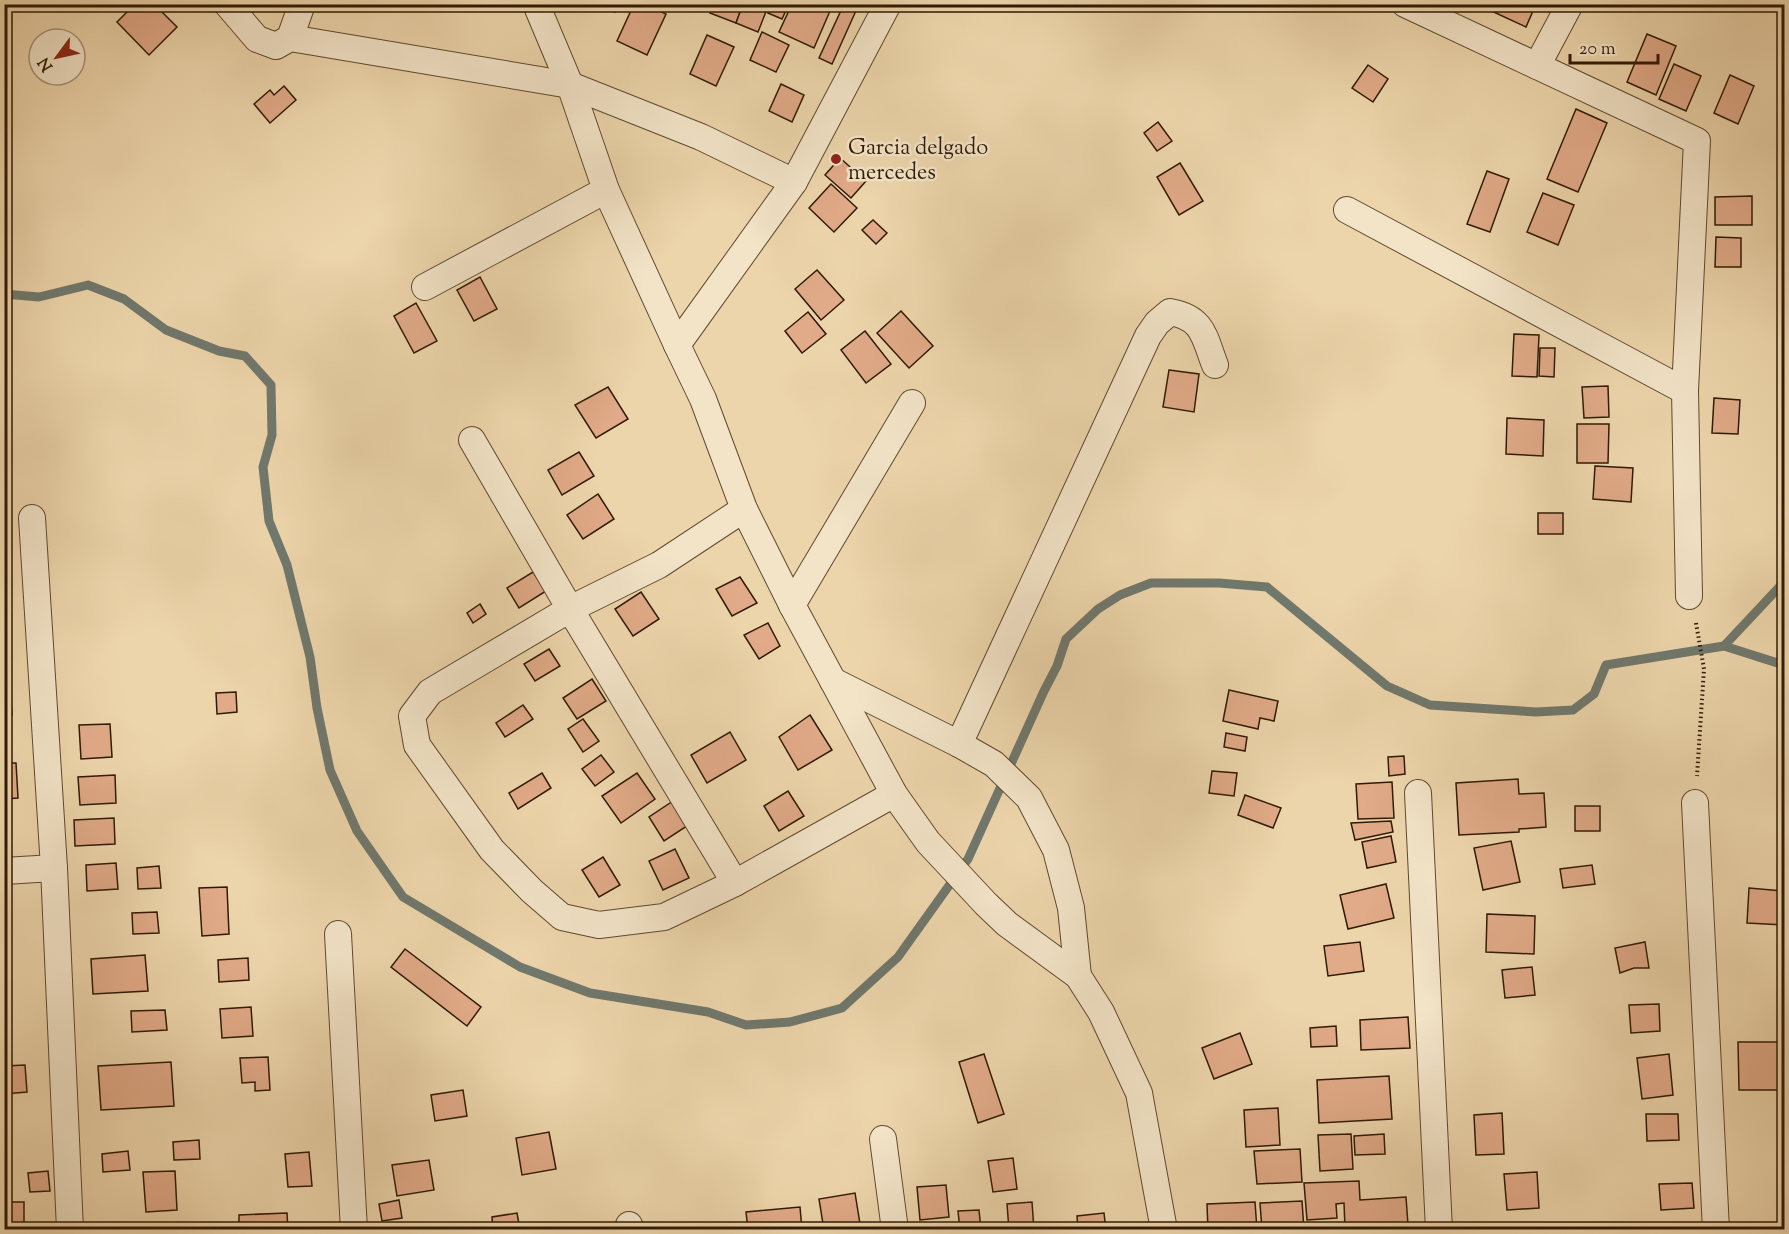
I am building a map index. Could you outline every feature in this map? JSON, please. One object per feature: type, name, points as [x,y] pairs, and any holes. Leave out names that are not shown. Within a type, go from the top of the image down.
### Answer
[{"type":"street","points":[[227,4],[257,39],[276,46],[290,38],[570,85],[701,136],[794,182]]},
{"type":"street","points":[[290,38],[302,4]]},
{"type":"street","points":[[536,4],[570,85],[606,190],[703,399],[744,509],[792,604],[894,794],[928,842],[1007,924],[1078,976],[1101,1012],[1139,1093],[1164,1230]]},
{"type":"street","points":[[677,345],[794,182],[888,4]]},
{"type":"street","points":[[1405,4],[1697,141],[1685,391],[1689,596]]},
{"type":"street","points":[[1537,66],[1570,4]]},
{"type":"street","points":[[425,287],[606,190]]},
{"type":"street","points":[[1347,210],[1685,391]]},
{"type":"street","points":[[959,744],[1148,336],[1157,323],[1170,312],[1183,315],[1195,321],[1203,333],[1215,365]]},
{"type":"street","points":[[792,604],[912,404]]},
{"type":"street","points":[[472,440],[570,609],[735,884]]},
{"type":"street","points":[[744,509],[659,565],[570,609],[430,692],[412,716],[417,745],[492,850],[532,891],[562,917],[599,925],[664,916],[735,884],[894,794]]},
{"type":"street","points":[[32,518],[54,868],[70,1230]]},
{"type":"street","points":[[833,681],[994,764],[1029,798],[1056,850],[1071,908],[1078,976]]},
{"type":"street","points":[[1418,793],[1439,1230]]},
{"type":"street","points":[[1695,803],[1716,1230]]},
{"type":"street","points":[[4,871],[54,868]]},
{"type":"street","points":[[338,934],[354,1230]]},
{"type":"street","points":[[883,1139],[895,1230]]},
{"type":"path","points":[[1695,803],[1704,669],[1696,624]]},
{"type":"building","points":[[135,4],[154,4],[177,27],[149,55],[117,22]]},
{"type":"building","points":[[598,4],[618,4],[615,12]]},
{"type":"building","points":[[634,4],[645,4],[666,14],[647,55],[617,41]]},
{"type":"building","points":[[713,4],[743,4],[736,23],[710,13]]},
{"type":"building","points":[[743,4],[769,4],[758,32],[736,23]]},
{"type":"building","points":[[772,4],[779,4],[787,8],[782,19],[768,13]]},
{"type":"building","points":[[792,4],[833,4],[814,48],[779,32]]},
{"type":"building","points":[[844,4],[859,4],[832,64],[819,58]]},
{"type":"building","points":[[1484,4],[1536,4],[1526,27],[1483,7]]},
{"type":"building","points":[[762,32],[789,45],[776,72],[750,60]]},
{"type":"building","points":[[1647,34],[1676,46],[1656,95],[1627,82]]},
{"type":"building","points":[[707,35],[734,47],[716,86],[690,74]]},
{"type":"building","points":[[1674,64],[1701,76],[1686,111],[1659,99]]},
{"type":"building","points":[[1368,65],[1388,79],[1373,102],[1352,88]]},
{"type":"building","points":[[1730,75],[1754,86],[1738,124],[1714,113]]},
{"type":"building","points":[[781,84],[804,95],[792,122],[769,111]]},
{"type":"building","points":[[284,86],[296,100],[270,123],[254,104],[270,90],[274,95]]},
{"type":"building","points":[[1576,109],[1607,123],[1578,192],[1547,179]]},
{"type":"building","points":[[1158,122],[1172,141],[1157,151],[1144,133]]},
{"type":"building","points":[[840,158],[866,181],[851,198],[825,175]]},
{"type":"building","points":[[1180,163],[1203,201],[1179,215],[1157,177]]},
{"type":"building","points":[[1487,171],[1509,179],[1490,232],[1467,224]]},
{"type":"building","points":[[831,184],[857,208],[834,232],[809,208]]},
{"type":"building","points":[[1543,193],[1574,205],[1558,245],[1527,232]]},
{"type":"building","points":[[1752,196],[1752,225],[1715,225],[1715,197]]},
{"type":"building","points":[[873,220],[887,233],[876,244],[862,230]]},
{"type":"building","points":[[1716,237],[1741,238],[1741,267],[1715,267]]},
{"type":"building","points":[[817,270],[844,300],[821,320],[795,289]]},
{"type":"building","points":[[480,277],[497,309],[474,321],[457,290]]},
{"type":"building","points":[[416,303],[437,341],[414,353],[394,316]]},
{"type":"building","points":[[901,311],[933,346],[909,368],[877,333]]},
{"type":"building","points":[[808,312],[826,334],[802,353],[785,331]]},
{"type":"building","points":[[865,331],[891,364],[866,383],[841,350]]},
{"type":"building","points":[[1514,334],[1539,335],[1537,377],[1512,376]]},
{"type":"building","points":[[1540,348],[1555,348],[1554,377],[1539,376]]},
{"type":"building","points":[[1169,370],[1199,374],[1194,412],[1163,407]]},
{"type":"building","points":[[1608,386],[1609,417],[1584,418],[1582,387]]},
{"type":"building","points":[[608,387],[628,419],[596,438],[575,405]]},
{"type":"building","points":[[1714,398],[1740,400],[1738,434],[1712,433]]},
{"type":"building","points":[[1507,418],[1544,420],[1543,456],[1506,454]]},
{"type":"building","points":[[1577,424],[1609,424],[1608,463],[1577,463]]},
{"type":"building","points":[[579,452],[594,476],[562,495],[548,470]]},
{"type":"building","points":[[1595,466],[1633,468],[1631,502],[1593,499]]},
{"type":"building","points":[[598,494],[614,519],[583,539],[567,515]]},
{"type":"building","points":[[1538,513],[1563,513],[1563,534],[1538,534]]},
{"type":"building","points":[[533,572],[546,591],[519,608],[507,588]]},
{"type":"building","points":[[740,577],[757,603],[732,616],[716,589]]},
{"type":"building","points":[[641,592],[659,619],[633,636],[615,609]]},
{"type":"building","points":[[480,604],[486,614],[473,623],[467,613]]},
{"type":"building","points":[[768,623],[780,646],[759,659],[744,635]]},
{"type":"building","points":[[549,649],[560,666],[535,681],[524,664]]},
{"type":"building","points":[[592,679],[606,701],[577,719],[563,698]]},
{"type":"building","points":[[4,684],[10,684],[12,715],[4,715]]},
{"type":"building","points":[[1229,690],[1278,701],[1274,721],[1260,718],[1258,729],[1223,721]]},
{"type":"building","points":[[236,692],[237,712],[217,714],[216,693]]},
{"type":"building","points":[[523,705],[533,719],[505,737],[496,723]]},
{"type":"building","points":[[810,715],[832,750],[798,770],[779,737]]},
{"type":"building","points":[[583,719],[599,741],[583,752],[568,729]]},
{"type":"building","points":[[110,724],[112,757],[81,759],[79,725]]},
{"type":"building","points":[[730,732],[746,760],[707,783],[691,755]]},
{"type":"building","points":[[1226,733],[1247,737],[1245,751],[1224,747]]},
{"type":"building","points":[[601,755],[614,772],[595,786],[582,769]]},
{"type":"building","points":[[1404,756],[1405,774],[1389,776],[1388,757]]},
{"type":"building","points":[[4,763],[16,763],[18,798],[4,799]]},
{"type":"building","points":[[1212,771],[1237,773],[1234,796],[1209,793]]},
{"type":"building","points":[[542,773],[551,788],[518,809],[509,793]]},
{"type":"building","points":[[637,773],[655,799],[621,823],[602,796]]},
{"type":"building","points":[[115,775],[116,803],[80,805],[78,777]]},
{"type":"building","points":[[1518,779],[1519,794],[1544,793],[1546,827],[1519,829],[1519,832],[1459,835],[1456,783]]},
{"type":"building","points":[[1392,782],[1394,818],[1358,819],[1356,784]]},
{"type":"building","points":[[788,791],[804,816],[779,831],[764,806]]},
{"type":"building","points":[[1245,795],[1281,808],[1273,828],[1238,815]]},
{"type":"building","points":[[676,799],[690,824],[664,841],[649,817]]},
{"type":"building","points":[[1575,806],[1600,806],[1600,831],[1575,831]]},
{"type":"building","points":[[114,818],[115,844],[75,846],[74,820]]},
{"type":"building","points":[[1391,821],[1393,832],[1355,840],[1351,823]]},
{"type":"building","points":[[1391,836],[1396,862],[1367,868],[1362,842]]},
{"type":"building","points":[[1511,841],[1520,882],[1483,890],[1474,848]]},
{"type":"building","points":[[675,849],[689,878],[663,890],[649,861]]},
{"type":"building","points":[[603,857],[620,885],[599,897],[582,870]]},
{"type":"building","points":[[116,863],[118,889],[87,891],[86,865]]},
{"type":"building","points":[[1592,865],[1595,884],[1563,888],[1560,869]]},
{"type":"building","points":[[159,866],[161,888],[138,889],[137,868]]},
{"type":"building","points":[[1386,884],[1394,918],[1348,929],[1340,895]]},
{"type":"building","points":[[227,887],[229,934],[202,936],[199,888]]},
{"type":"building","points":[[1749,888],[1784,891],[1784,925],[1747,923]]},
{"type":"building","points":[[157,912],[159,933],[133,934],[132,913]]},
{"type":"building","points":[[1487,914],[1535,916],[1534,954],[1486,952]]},
{"type":"building","points":[[1360,942],[1364,971],[1328,976],[1324,946]]},
{"type":"building","points":[[1645,942],[1649,968],[1634,968],[1620,973],[1615,948]]},
{"type":"building","points":[[405,949],[481,1007],[467,1026],[391,967]]},
{"type":"building","points":[[145,955],[148,991],[93,994],[91,959]]},
{"type":"building","points":[[248,958],[249,980],[219,982],[218,960]]},
{"type":"building","points":[[1532,967],[1535,995],[1505,998],[1502,970]]},
{"type":"building","points":[[1659,1004],[1660,1031],[1631,1033],[1629,1005]]},
{"type":"building","points":[[251,1007],[253,1036],[222,1038],[220,1009]]},
{"type":"building","points":[[165,1010],[167,1030],[132,1032],[131,1011]]},
{"type":"building","points":[[1408,1017],[1410,1048],[1361,1050],[1360,1020]]},
{"type":"building","points":[[1336,1026],[1337,1046],[1311,1047],[1310,1028]]},
{"type":"building","points":[[1240,1033],[1252,1064],[1214,1079],[1202,1048]]},
{"type":"building","points":[[1738,1042],[1784,1042],[1784,1090],[1739,1090]]},
{"type":"building","points":[[984,1054],[1004,1114],[978,1123],[959,1062]]},
{"type":"building","points":[[1669,1054],[1673,1095],[1642,1099],[1637,1058]]},
{"type":"building","points":[[268,1057],[270,1090],[255,1091],[255,1082],[242,1083],[240,1058]]},
{"type":"building","points":[[171,1062],[174,1106],[101,1110],[98,1066]]},
{"type":"building","points":[[25,1065],[27,1092],[4,1094],[4,1066]]},
{"type":"building","points":[[1389,1076],[1392,1119],[1319,1123],[1317,1080]]},
{"type":"building","points":[[463,1090],[467,1116],[435,1121],[431,1095]]},
{"type":"building","points":[[1278,1108],[1280,1145],[1246,1147],[1244,1110]]},
{"type":"building","points":[[1502,1113],[1504,1154],[1476,1155],[1474,1115]]},
{"type":"building","points":[[1646,1114],[1678,1114],[1679,1140],[1647,1141]]},
{"type":"building","points":[[549,1132],[556,1169],[522,1175],[516,1138]]},
{"type":"building","points":[[1351,1134],[1353,1169],[1320,1171],[1318,1135]]},
{"type":"building","points":[[1384,1134],[1385,1154],[1355,1155],[1354,1136]]},
{"type":"building","points":[[199,1140],[200,1159],[174,1160],[173,1142]]},
{"type":"building","points":[[1300,1149],[1302,1182],[1257,1184],[1254,1151]]},
{"type":"building","points":[[128,1151],[130,1170],[103,1172],[102,1154]]},
{"type":"building","points":[[309,1152],[312,1186],[288,1187],[285,1154]]},
{"type":"building","points":[[1013,1158],[1017,1189],[993,1192],[988,1161]]},
{"type":"building","points":[[429,1160],[434,1190],[397,1196],[392,1165]]},
{"type":"building","points":[[48,1171],[50,1191],[30,1192],[28,1173]]},
{"type":"building","points":[[175,1171],[177,1210],[146,1212],[143,1172]]},
{"type":"building","points":[[1537,1172],[1539,1208],[1507,1210],[1504,1174]]},
{"type":"building","points":[[1359,1181],[1360,1200],[1406,1197],[1408,1225],[1345,1228],[1344,1203],[1336,1204],[1337,1218],[1307,1220],[1304,1183]]},
{"type":"building","points":[[1692,1183],[1694,1208],[1661,1210],[1659,1184]]},
{"type":"building","points":[[946,1185],[949,1217],[920,1220],[917,1187]]},
{"type":"building","points":[[855,1193],[861,1230],[824,1230],[819,1199]]},
{"type":"building","points":[[399,1200],[402,1218],[382,1221],[379,1204]]},
{"type":"building","points":[[1302,1201],[1304,1230],[1262,1230],[1260,1203]]},
{"type":"building","points":[[4,1202],[24,1202],[24,1225],[4,1225]]},
{"type":"building","points":[[1032,1202],[1034,1230],[1009,1230],[1007,1204]]},
{"type":"building","points":[[1255,1202],[1257,1230],[1208,1230],[1207,1204]]},
{"type":"building","points":[[800,1207],[802,1230],[748,1230],[746,1212]]},
{"type":"building","points":[[979,1210],[981,1230],[960,1230],[958,1211]]},
{"type":"building","points":[[287,1213],[288,1230],[239,1230],[239,1215]]},
{"type":"building","points":[[517,1213],[520,1230],[493,1230],[492,1217]]},
{"type":"building","points":[[1104,1213],[1106,1230],[1078,1230],[1077,1216]]},
{"type":"building","points":[[689,1225],[690,1230],[656,1230],[656,1227]]},
{"type":"waterway","points":[[4,294],[39,297],[88,285],[124,299],[166,330],[219,351],[245,356],[271,385],[272,435],[263,467],[269,521],[287,565],[310,657],[317,708],[330,770],[357,831],[403,897],[520,967],[590,993],[708,1012],[746,1025],[790,1022],[842,1008],[898,957],[968,859],[1057,666],[1066,639],[1098,609],[1120,595],[1151,583],[1219,583],[1267,587],[1387,686],[1430,705],[1536,712],[1573,710],[1594,694],[1606,665],[1724,646],[1784,665]]},
{"type":"waterway","points":[[1724,646],[1784,582]]},
{"type":"place","name":"Garcia delgado mercedes","points":[[836,159]]}]
